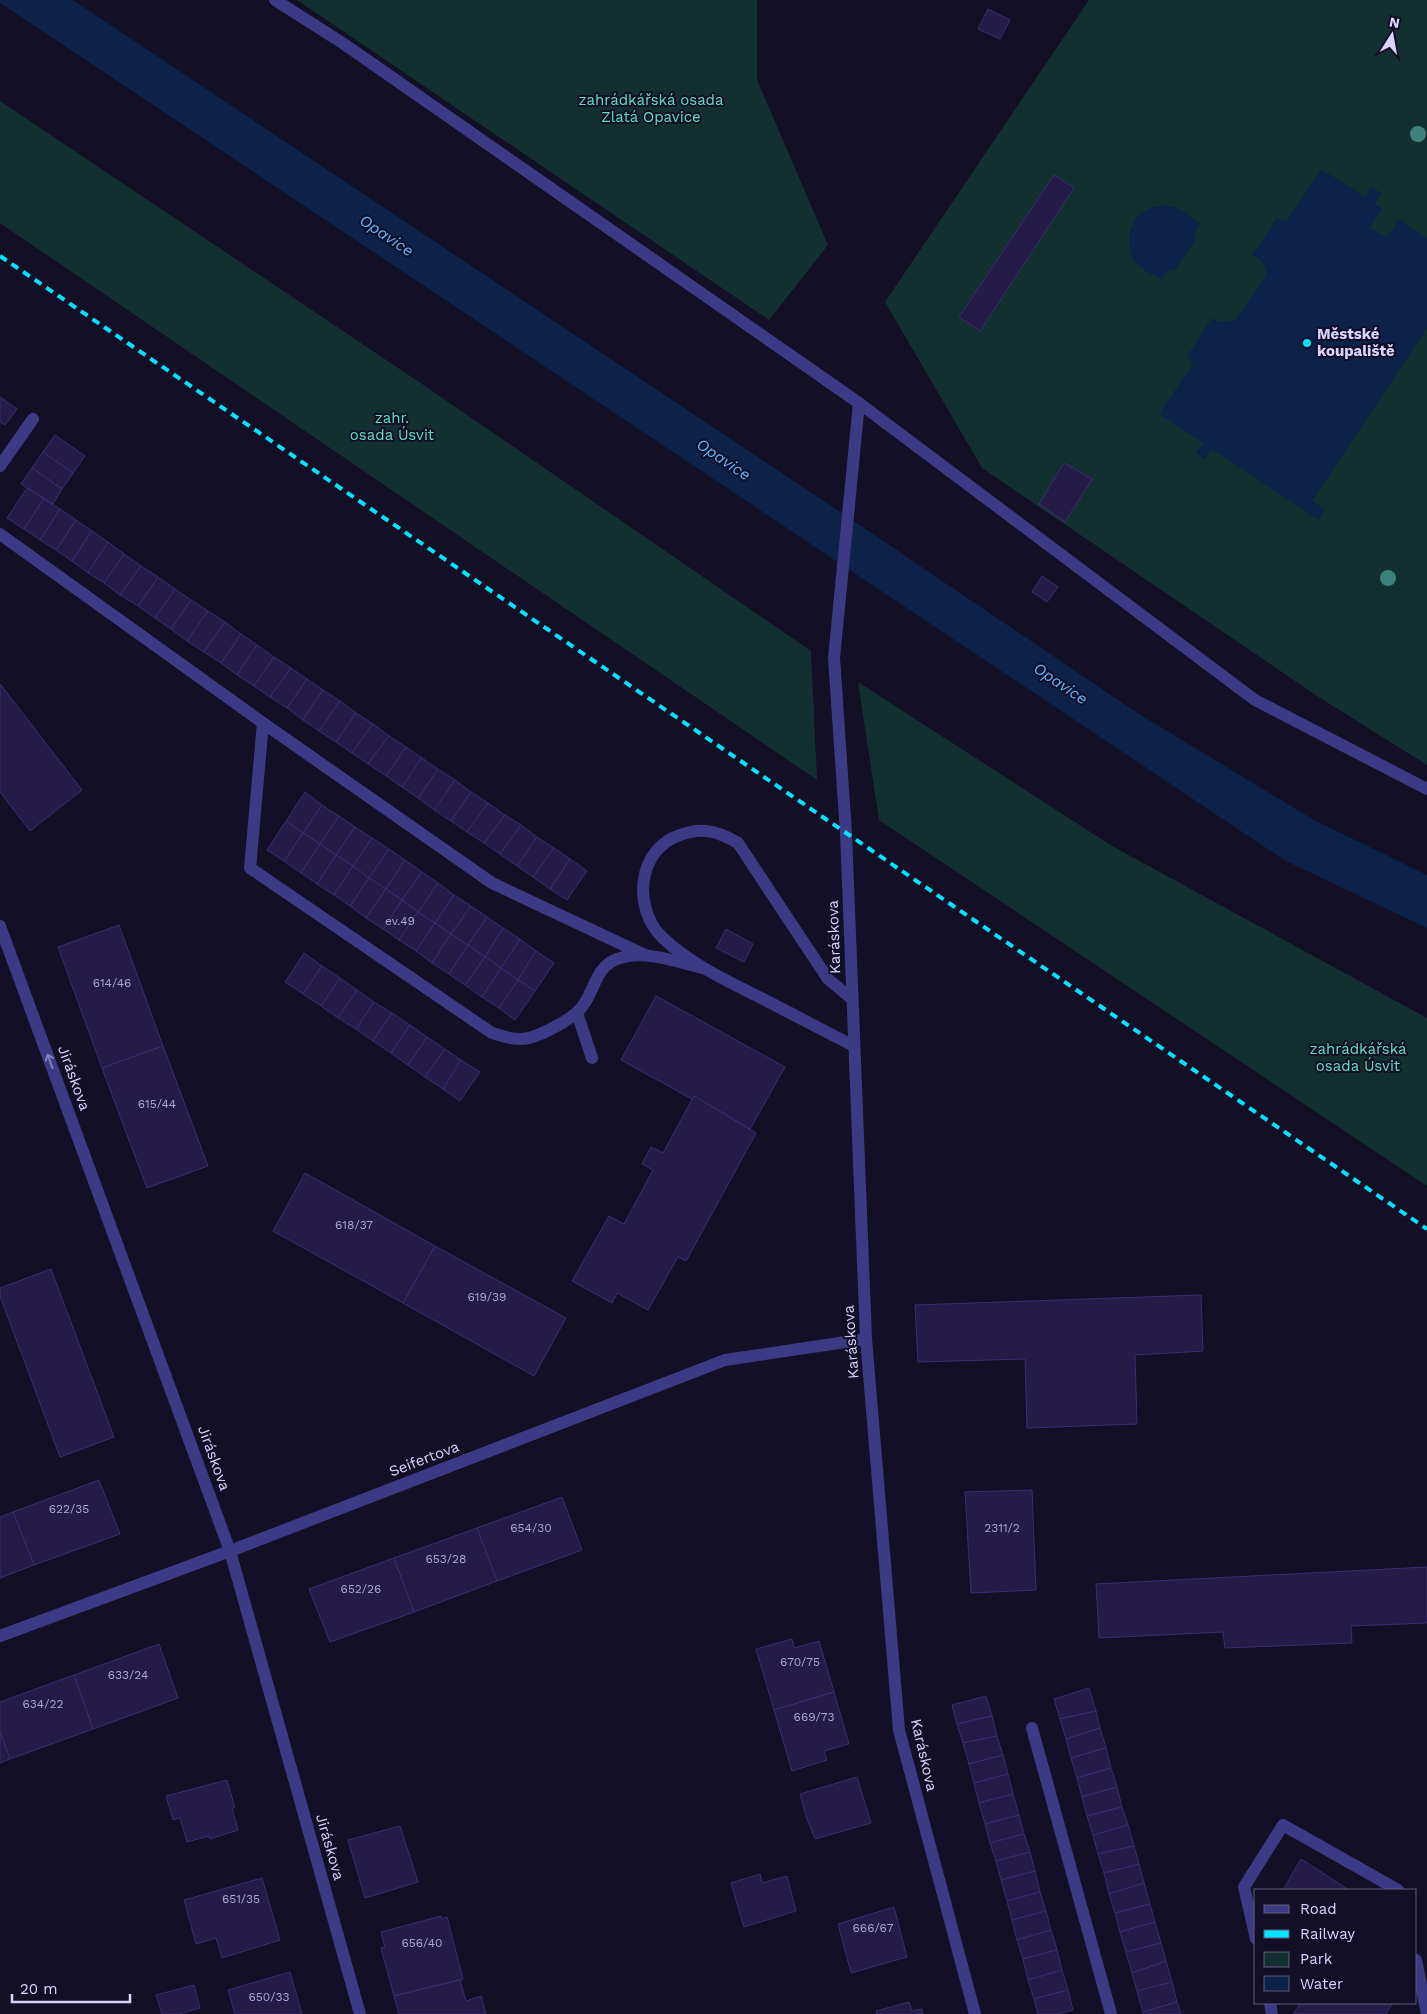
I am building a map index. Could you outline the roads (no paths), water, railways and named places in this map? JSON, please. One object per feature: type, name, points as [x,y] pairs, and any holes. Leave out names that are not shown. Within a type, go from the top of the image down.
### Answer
[{"type":"street","points":[[275,0],[344,44],[859,403],[1255,700],[1427,789]]},
{"type":"street","name":"Karáskova","points":[[859,403],[834,658],[846,833],[866,1339],[899,1730],[975,2014]]},
{"type":"street","points":[[0,466],[33,419]]},
{"type":"street","points":[[0,534],[492,883],[645,955],[703,968]]},
{"type":"street","points":[[264,722],[250,868],[492,1033],[513,1039],[533,1037],[577,1013],[585,1003],[598,974],[606,965],[620,958],[645,955]]},
{"type":"street","points":[[852,999],[828,978],[738,843],[722,834],[705,830],[688,832],[672,837],[658,848],[650,858],[645,872],[644,905],[649,922],[662,938],[703,968],[854,1046]]},
{"type":"street","name":"Jiráskova","points":[[0,926],[230,1551],[360,2014]]},
{"type":"street","points":[[577,1013],[592,1058]]},
{"type":"street","name":"Seifertova","points":[[0,1636],[230,1551],[725,1360],[866,1339]]},
{"type":"street","points":[[1032,1728],[1111,2014]]},
{"type":"street","points":[[1254,1931],[1244,1887],[1283,1825],[1396,1889]]},
{"type":"street","points":[[1417,1965],[1427,2014]]},
{"type":"water","name":"Opavice","points":[[0,0],[73,0],[827,503],[1139,714],[1314,820],[1427,875],[1427,928],[1286,861],[0,3]]},
{"type":"water","name":"Městské koupaliště","points":[[1321,169],[1365,197],[1371,187],[1381,193],[1375,204],[1382,209],[1370,228],[1387,237],[1399,219],[1427,238],[1427,328],[1312,501],[1325,510],[1319,520],[1212,449],[1204,459],[1196,453],[1203,443],[1159,414],[1194,362],[1186,358],[1212,318],[1219,322],[1235,320],[1266,275],[1262,263],[1252,255],[1277,218],[1287,221]]},
{"type":"water","points":[[1165,205],[1180,209],[1200,224],[1193,237],[1196,239],[1174,271],[1170,269],[1162,280],[1138,265],[1133,258],[1129,242],[1132,226],[1137,218],[1150,208]]},
{"type":"railway","points":[[0,256],[1427,1229]]},
{"type":"place","name":"Městské koupaliště","points":[[1307,343]]},
{"type":"park label","name":"zahrádkářská osada Zlatá Opavice","points":[[651,108]]},
{"type":"park label","name":"zahr. osada Úsvit","points":[[392,426]]},
{"type":"park label","name":"zahrádkářská osada Úsvit","points":[[1358,1058]]}]
